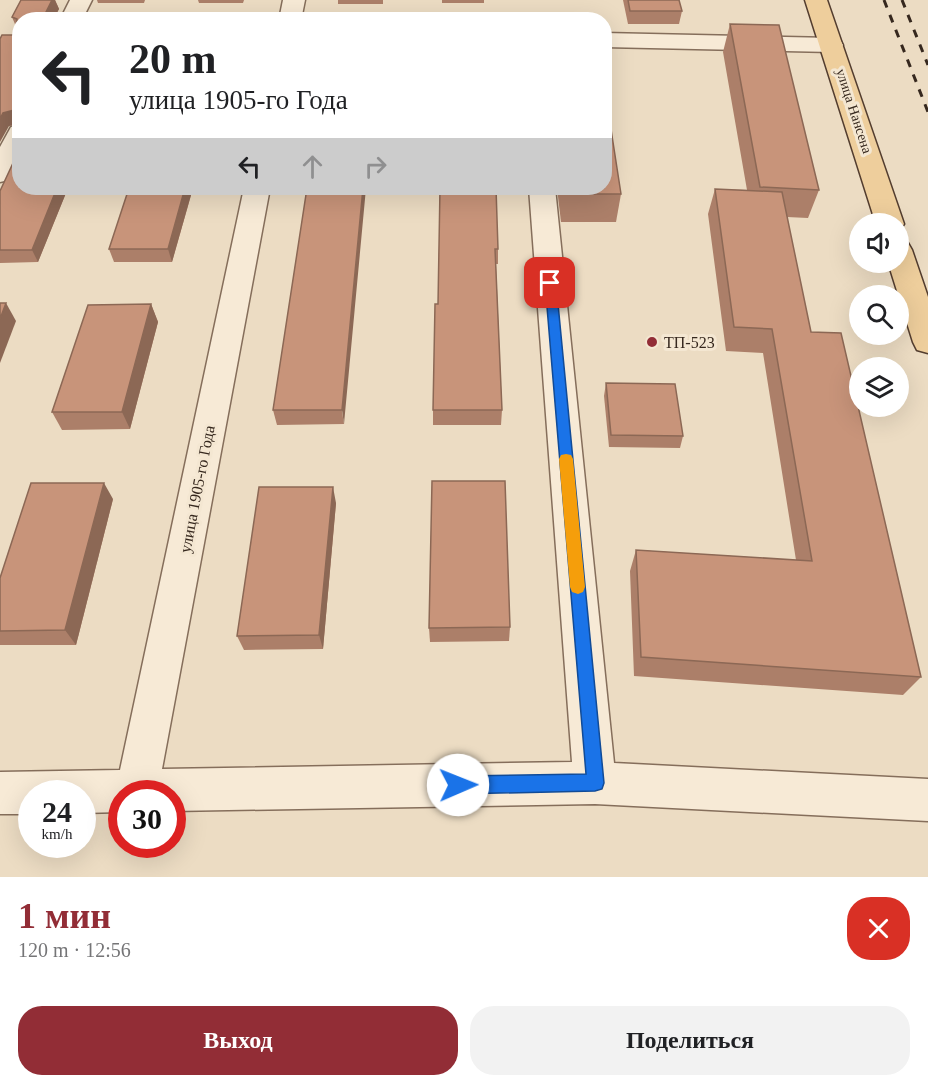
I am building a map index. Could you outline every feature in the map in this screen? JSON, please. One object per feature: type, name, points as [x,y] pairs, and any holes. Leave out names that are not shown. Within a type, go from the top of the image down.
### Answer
[{"type":"main road","name":"улица Нансена","points":[[816,0],[886,213]]},
{"type":"main road","points":[[906,273],[928,342]]},
{"type":"street","points":[[612,40],[832,45]]},
{"type":"street","points":[[0,174],[12,149]]},
{"type":"street","name":"улица 1905-го Года","points":[[139,780],[256,195]]},
{"type":"street","points":[[543,195],[595,783]]},
{"type":"street","points":[[186,789],[595,783],[928,800]]},
{"type":"street","points":[[0,793],[108,791]]},
{"type":"building","points":[[21,0],[52,0],[46,12],[15,12]]},
{"type":"building","points":[[628,0],[679,0],[682,11],[630,11]]},
{"type":"building","points":[[730,24],[779,25],[819,190],[760,187]]},
{"type":"building","points":[[2,35],[12,35],[12,111],[3,113],[0,119],[0,39]]},
{"type":"building","points":[[612,136],[621,194],[612,194]]},
{"type":"building","points":[[12,165],[12,195],[54,195],[32,250],[0,250],[0,191]]},
{"type":"building","points":[[715,189],[782,192],[811,332],[841,333],[849,367],[849,417],[861,417],[921,677],[641,657],[636,550],[812,561],[772,329],[734,327]]},
{"type":"building","points":[[127,195],[183,195],[168,249],[109,249]]},
{"type":"building","points":[[306,195],[362,195],[342,410],[273,410]]},
{"type":"building","points":[[440,195],[496,195],[498,249],[495,249],[502,410],[433,410],[435,304],[438,304]]},
{"type":"building","points":[[0,303],[6,303],[0,319]]},
{"type":"building","points":[[151,304],[122,412],[52,412],[88,305]]},
{"type":"building","points":[[606,383],[675,384],[683,436],[611,435]]},
{"type":"building","points":[[432,481],[505,481],[510,627],[429,628]]},
{"type":"building","points":[[31,483],[104,483],[65,630],[0,631],[0,578]]},
{"type":"building","points":[[259,487],[333,487],[319,635],[237,636]]},
{"type":"railway","points":[[884,0],[928,112]]},
{"type":"railway","points":[[902,0],[928,65]]},
{"type":"slow traffic","points":[[566,459],[578,587]]},
{"type":"place","name":"ТП-523","points":[[652,342]]},
{"type":"route","points":[[458,785],[595,783],[550,283]]}]
